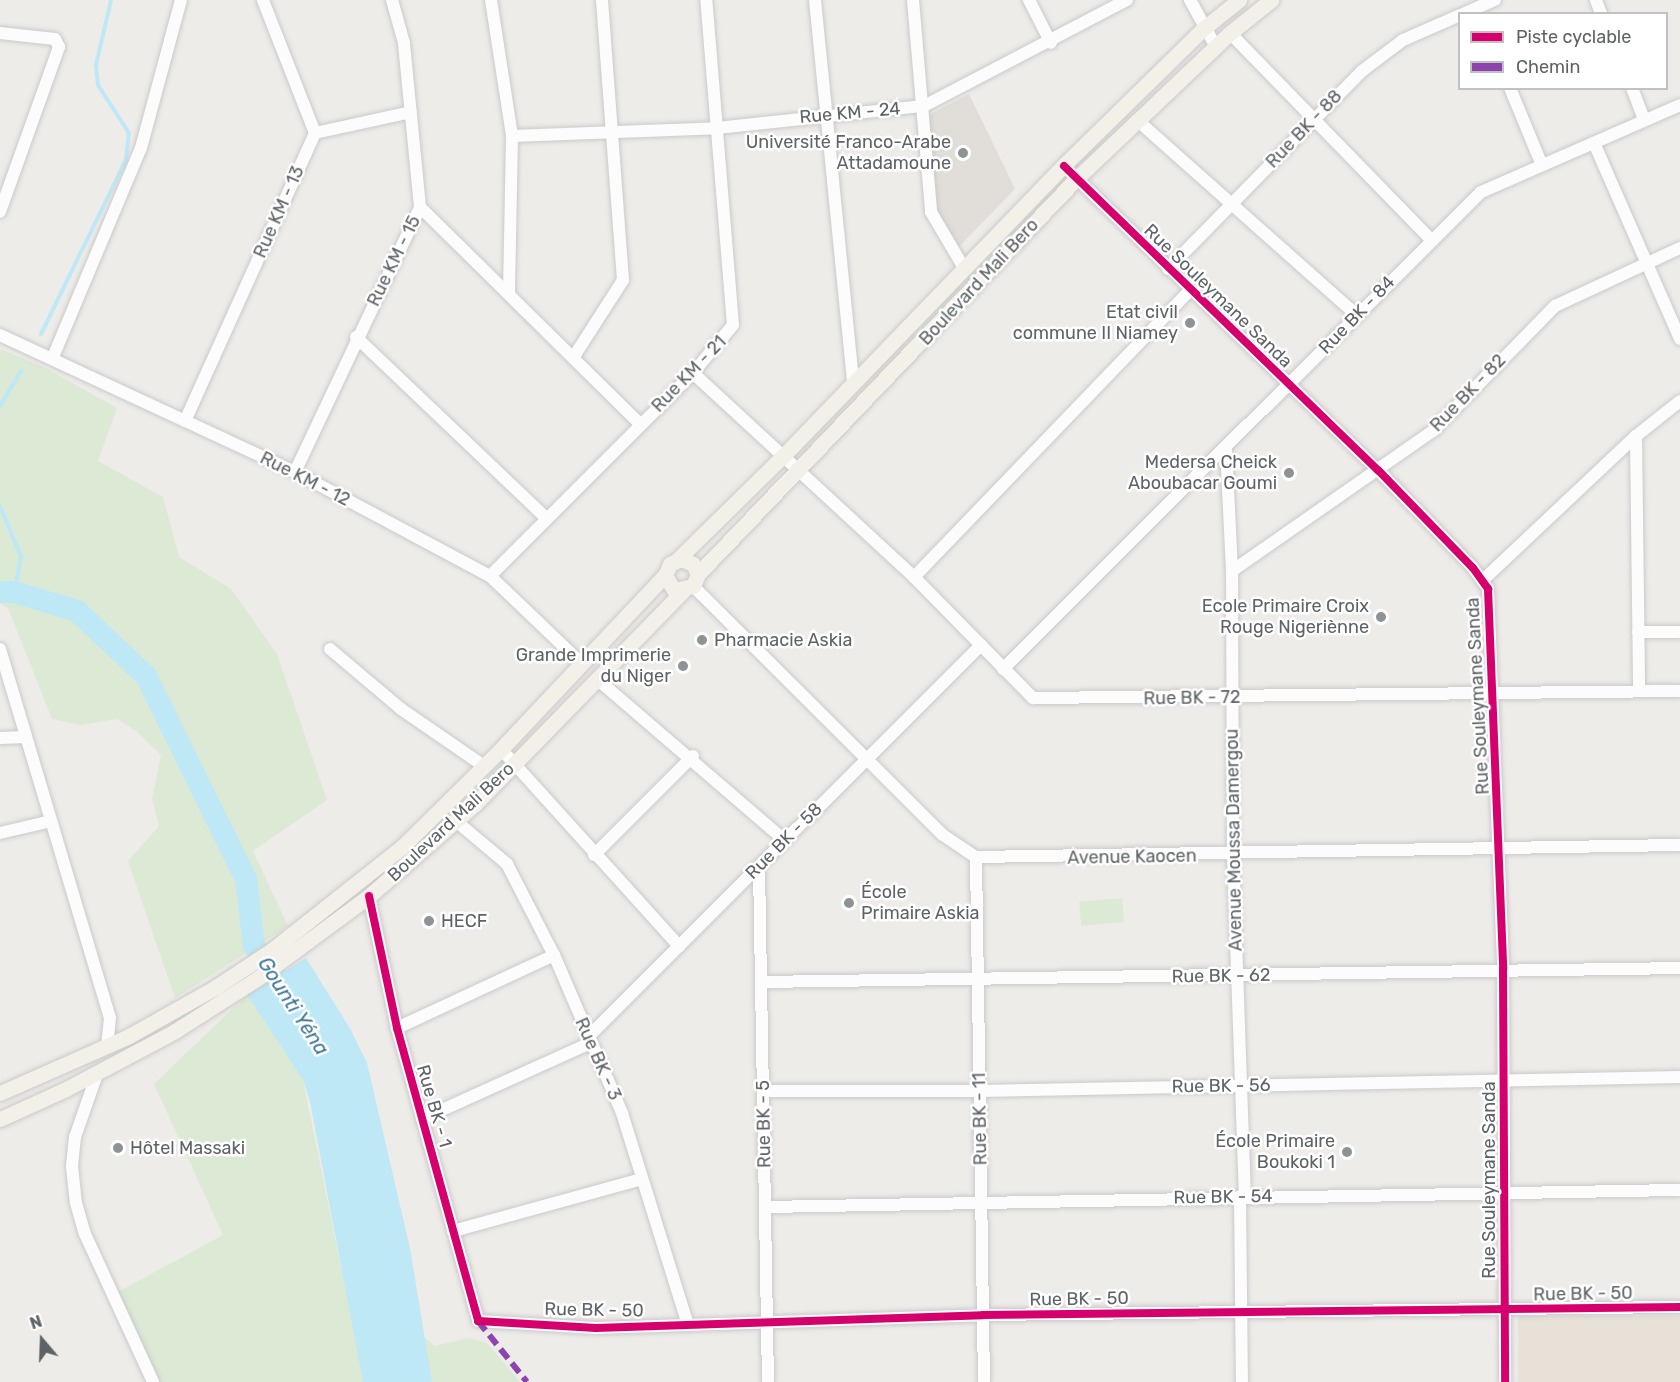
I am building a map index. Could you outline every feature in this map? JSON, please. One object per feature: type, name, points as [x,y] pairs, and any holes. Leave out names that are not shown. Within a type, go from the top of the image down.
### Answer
[{"type":"main road","name":"Boulevard Mali Bero","points":[[677,560],[899,338],[1064,166],[1204,28],[1239,0]]},
{"type":"main road","name":"Boulevard Mali Bero","points":[[0,1119],[97,1074],[176,1030],[276,956],[369,896],[456,821],[691,584],[1076,179],[1230,33],[1271,0]]},
{"type":"main road","points":[[924,312],[928,321],[938,325]]},
{"type":"main road","points":[[899,338],[910,340],[915,349]]},
{"type":"main road","points":[[677,560],[691,562],[691,584],[669,586],[665,575],[668,567],[677,560]]},
{"type":"main road","name":"Boulevard Mali Bero","points":[[276,956],[402,847],[501,749],[665,575]]},
{"type":"main road","name":"Boulevard Mali Bero","points":[[0,1093],[108,1047],[253,972]]},
{"type":"street","points":[[53,357],[141,148],[181,0]]},
{"type":"street","points":[[263,0],[315,133],[411,112]]},
{"type":"street","name":"Rue KM - 15","points":[[295,472],[356,337],[420,207],[404,43],[392,0]]},
{"type":"street","points":[[491,0],[512,136],[508,292]]},
{"type":"street","points":[[573,358],[623,280],[615,130],[602,0]]},
{"type":"street","name":"Rue KM - 21","points":[[490,576],[693,373],[733,325],[706,0]]},
{"type":"street","points":[[815,0],[853,384]]},
{"type":"street","points":[[913,0],[932,218],[964,268]]},
{"type":"street","points":[[1029,0],[1051,43]]},
{"type":"street","name":"Rue KM - 24","points":[[512,136],[615,130],[717,128],[924,106],[1051,43],[1127,0]]},
{"type":"street","points":[[1190,0],[1216,47]]},
{"type":"street","name":"Rue BK - 88","points":[[1475,7],[1495,0]]},
{"type":"street","name":"Rue BK - 88","points":[[1168,269],[1314,118],[1390,48],[1458,15]]},
{"type":"street","points":[[0,33],[55,39],[59,46],[6,177],[0,212]]},
{"type":"street","points":[[1230,33],[1431,240]]},
{"type":"street","points":[[1511,90],[1541,163]]},
{"type":"street","points":[[1633,90],[1644,120]]},
{"type":"street","name":"Rue BK - 84","points":[[1003,669],[1481,192],[1541,163],[1680,105]]},
{"type":"street","points":[[1137,120],[1230,206],[1356,315]]},
{"type":"street","name":"Rue KM - 13","points":[[185,421],[315,133]]},
{"type":"street","points":[[1594,142],[1680,339]]},
{"type":"street","name":"Rue Souleymane Sanda","points":[[1064,166],[1189,291],[1379,471],[1483,580],[1491,601],[1503,969],[1505,1382]]},
{"type":"street","points":[[420,207],[640,424]]},
{"type":"street","name":"Rue BK - 82","points":[[1232,571],[1379,471],[1454,411],[1555,306],[1680,248]]},
{"type":"street","points":[[914,577],[1189,291]]},
{"type":"street","name":"Rue KM - 12","points":[[0,335],[53,357],[295,472],[490,576],[582,664]]},
{"type":"street","points":[[356,337],[546,518]]},
{"type":"street","name":"Rue BK - 72","points":[[693,373],[914,577],[981,645],[1025,694],[1042,700],[1680,691]]},
{"type":"street","points":[[1483,580],[1636,436],[1680,401]]},
{"type":"street","points":[[1636,436],[1639,691]]},
{"type":"street","name":"Avenue Moussa Damergou","points":[[1226,448],[1232,571],[1233,855],[1243,1196],[1242,1382]]},
{"type":"street","points":[[691,584],[943,835],[976,857]]},
{"type":"street","points":[[1638,632],[1680,632]]},
{"type":"street","name":"Rue BK - 58","points":[[423,1119],[589,1040],[784,840],[981,645]]},
{"type":"street","points":[[0,649],[110,1018],[108,1047]]},
{"type":"street","points":[[330,649],[401,709],[484,766]]},
{"type":"street","points":[[597,679],[784,840]]},
{"type":"street","points":[[0,738],[26,738]]},
{"type":"street","points":[[501,749],[517,762],[594,855],[679,946]]},
{"type":"street","points":[[594,855],[691,758]]},
{"type":"street","points":[[0,833],[51,820]]},
{"type":"street","name":"Rue BK - 3","points":[[456,821],[507,864],[554,956],[622,1113],[688,1325]]},
{"type":"street","name":"Avenue Kaocen","points":[[976,857],[1233,855],[1680,845]]},
{"type":"street","name":"Rue BK - 11","points":[[976,857],[984,1382]]},
{"type":"street","name":"Rue BK - 5","points":[[759,867],[768,1382]]},
{"type":"street","name":"Rue BK - 1","points":[[369,896],[397,1028],[478,1321]]},
{"type":"street","points":[[397,1028],[554,956]]},
{"type":"street","name":"Rue BK - 62","points":[[761,982],[1680,968]]},
{"type":"street","points":[[110,1018],[129,1036]]},
{"type":"street","points":[[97,1074],[75,1137],[72,1166],[76,1203],[85,1234],[153,1382]]},
{"type":"street","name":"Rue BK - 56","points":[[763,1091],[979,1091],[1504,1078],[1680,1077]]},
{"type":"street","points":[[453,1231],[642,1179]]},
{"type":"street","name":"Rue BK - 54","points":[[766,1207],[981,1204],[1243,1196],[1680,1190]]},
{"type":"street","name":"Rue BK - 50","points":[[478,1321],[596,1328],[983,1315],[1242,1311],[1504,1311],[1680,1307]]},
{"type":"shaded area","name":"Université Franco-Arabe Attadamoune","points":[[969,94],[1015,189],[956,250],[934,216],[927,116]]},
{"type":"shaded area","points":[[1518,1316],[1680,1316],[1680,1382],[1518,1382]]},
{"type":"green space","points":[[0,349],[42,366],[117,408],[98,461],[163,497],[179,557],[231,589],[277,654],[327,800],[253,851],[288,926],[175,998],[128,861],[159,826],[152,799],[161,755],[136,731],[117,719],[80,725],[52,719],[8,608],[0,604]]},
{"type":"green space","points":[[1122,898],[1124,922],[1081,926],[1079,902]]},
{"type":"green space","points":[[247,995],[303,1080],[342,1272],[435,1346],[469,1338],[487,1343],[520,1382],[159,1382],[118,1292],[223,1235],[154,1084]]},
{"type":"water","points":[[306,958],[351,1030],[367,1063],[410,1248],[432,1382],[363,1382],[310,1102],[303,1080],[247,995]]},
{"type":"waterway","points":[[41,334],[126,160],[129,133],[98,85],[96,65],[111,0]]},
{"type":"waterway","points":[[0,406],[21,371]]},
{"type":"waterway","points":[[0,506],[21,557],[14,592]]},
{"type":"waterway","name":"Gounti Yéna","points":[[0,592],[14,592],[77,611],[146,676],[246,879],[254,946],[294,1000]]},
{"type":"marked path","points":[[478,1321],[527,1382]]},
{"type":"cycle path","points":[[1064,166],[1379,471],[1473,568],[1488,589],[1503,969],[1505,1382]]},
{"type":"cycle path","points":[[369,896],[397,1028],[478,1321],[596,1328],[983,1315],[1680,1307]]},
{"type":"place","name":"Université Franco-Arabe Attadamoune","points":[[963,153]]},
{"type":"place","name":"Etat civil commune II Niamey","points":[[1190,323]]},
{"type":"place","name":"Medersa Cheick Aboubacar Goumi","points":[[1289,473]]},
{"type":"place","name":"Ecole Primaire Croix Rouge Nigeriènne","points":[[1381,617]]},
{"type":"place","name":"Pharmacie Askia","points":[[702,640]]},
{"type":"place","name":"Grande Imprimerie du Niger","points":[[683,666]]},
{"type":"place","name":"École Primaire Askia","points":[[849,903]]},
{"type":"place","name":"HECF","points":[[429,921]]},
{"type":"place","name":"Hôtel Massaki","points":[[118,1148]]},
{"type":"place","name":"École Primaire Boukoki 1","points":[[1347,1152]]}]
